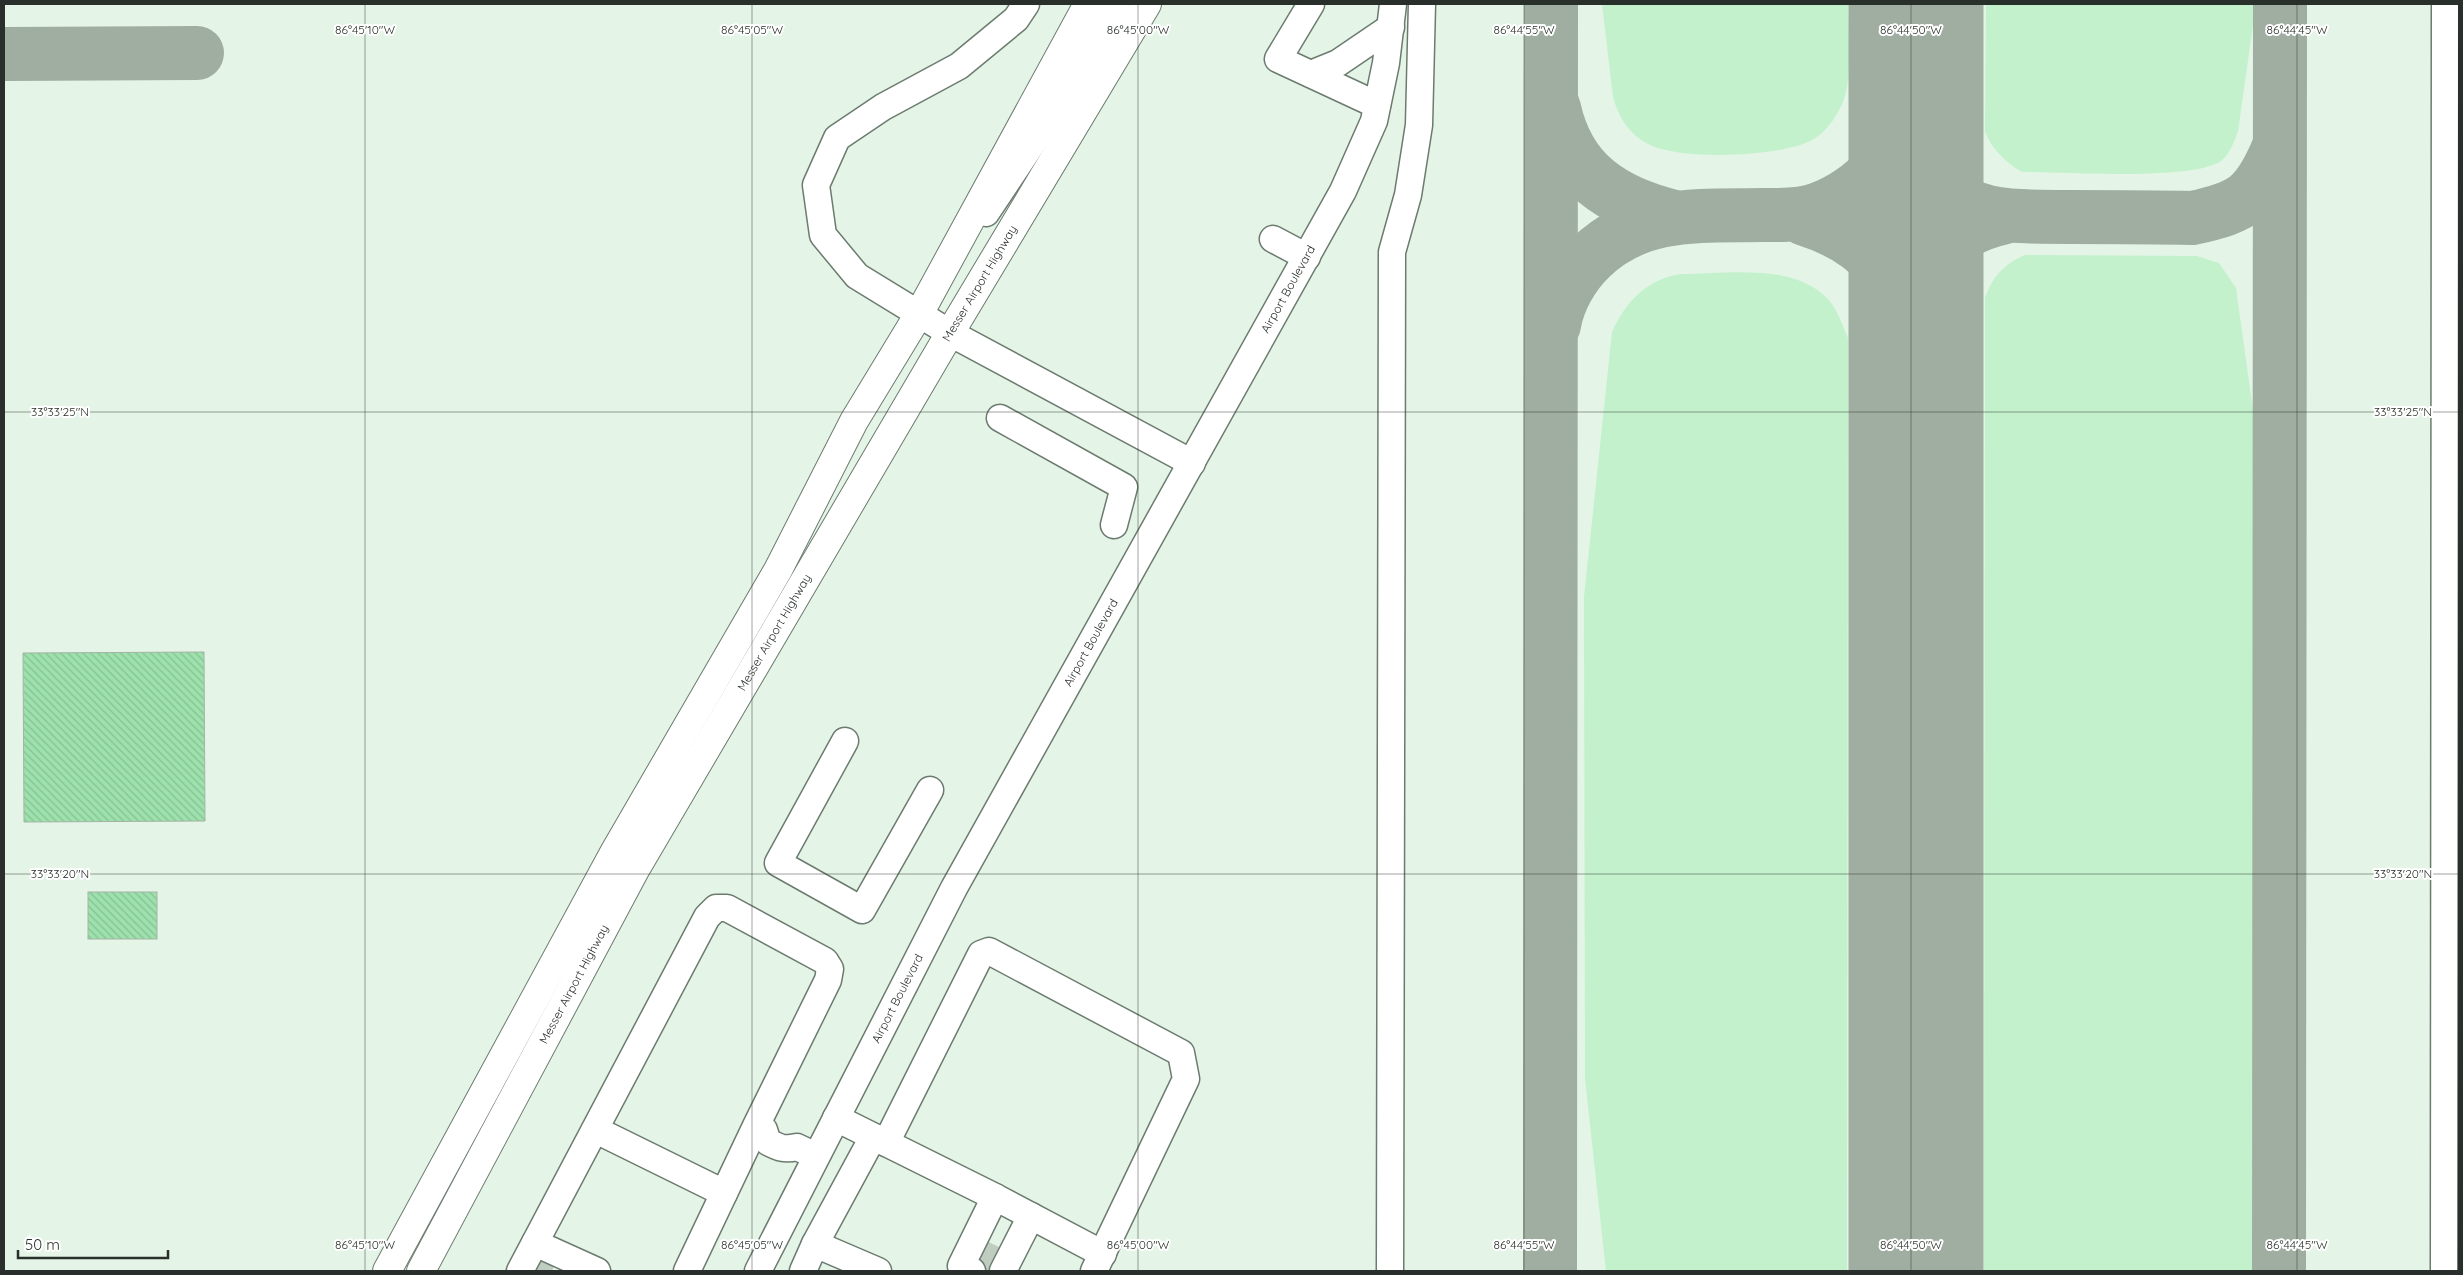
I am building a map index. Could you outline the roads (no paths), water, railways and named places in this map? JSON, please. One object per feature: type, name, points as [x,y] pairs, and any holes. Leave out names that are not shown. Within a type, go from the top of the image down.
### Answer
[{"type":"main road","points":[[387,1271],[615,851],[778,570],[854,421],[918,314],[1088,4]]},
{"type":"main road","name":"Messer Airport Highway","points":[[421,1271],[634,870],[950,332],[1147,4]]},
{"type":"street","points":[[1026,4],[1016,19],[959,66],[883,107],[837,138],[816,185],[823,235],[856,276],[950,332],[1192,463]]},
{"type":"street","points":[[918,314],[1052,114],[1117,4]]},
{"type":"street","points":[[1311,4],[1278,59],[1377,105]]},
{"type":"street","points":[[1390,1271],[1392,252],[1408,195],[1419,124],[1422,4]]},
{"type":"street","points":[[2444,1271],[2453,217],[2445,4]]},
{"type":"street","points":[[1311,74],[1338,63],[1392,15]]},
{"type":"street","name":"Airport Boulevard","points":[[758,1271],[807,1151],[836,1118],[954,888],[1343,191],[1374,120],[1392,15]]},
{"type":"street","points":[[1273,240],[1307,257]]},
{"type":"street","points":[[1000,418],[1124,487],[1111,523],[1147,543]]},
{"type":"street","points":[[845,741],[778,863],[862,910],[930,790]]},
{"type":"street","points":[[597,1271],[528,1263],[707,917],[716,908],[727,908],[825,960],[830,969],[828,980],[760,1128],[724,1194],[687,1271]]},
{"type":"street","points":[[803,1271],[815,1244],[880,1140],[981,954],[989,951],[1000,956],[1182,1053],[1186,1079],[1099,1262],[1031,1216],[995,1197],[880,1140],[836,1118]]},
{"type":"street","points":[[760,1128],[775,1127],[792,1136],[807,1151]]},
{"type":"street","points":[[596,1130],[724,1194]]},
{"type":"street","points":[[986,1260],[995,1197]]},
{"type":"street","points":[[986,1260],[1031,1216]]},
{"type":"street","points":[[815,1244],[878,1271]]},
{"type":"tunnel","points":[[973,1249],[994,1259]]},
{"type":"tunnel","points":[[536,1264],[552,1271]]}]
